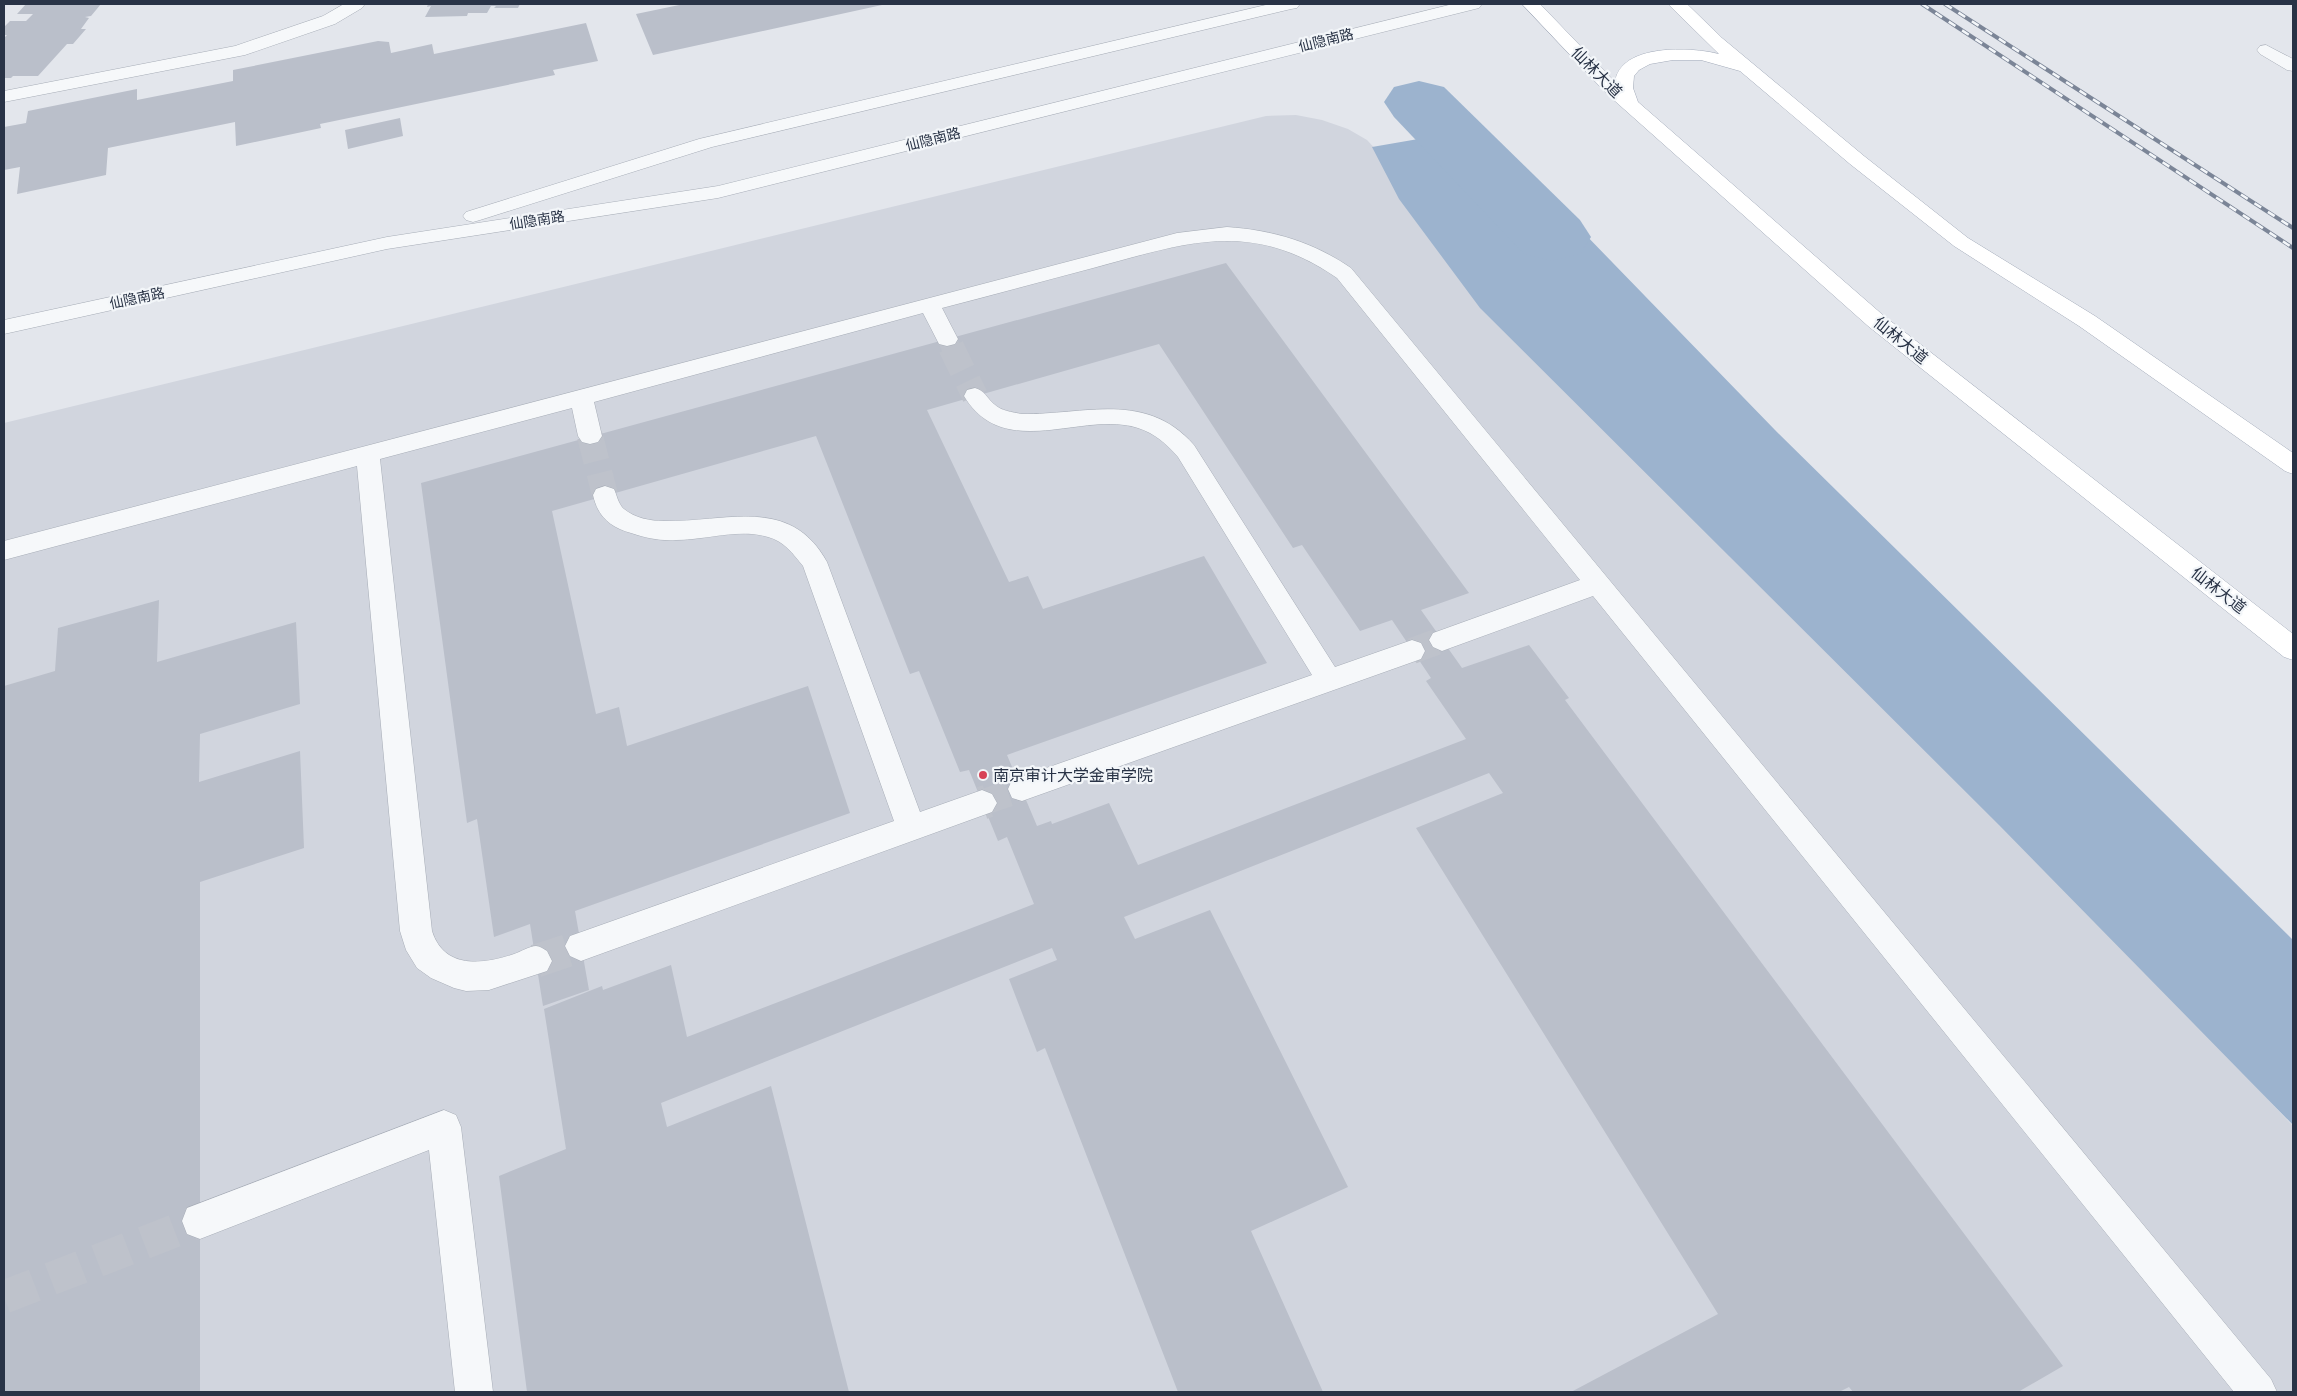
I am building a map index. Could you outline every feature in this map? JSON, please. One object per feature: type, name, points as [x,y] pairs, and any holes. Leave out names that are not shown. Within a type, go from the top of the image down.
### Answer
[{"type":"main road","name":"仙林大道","points":[[1531,4],[1613,90],[1876,321],[2293,649]]},
{"type":"main road","points":[[1677,4],[1716,42],[1857,160],[1961,242],[2087,321],[2293,464]]},
{"type":"main road","points":[[1628,103],[1621,83],[1625,73],[1645,59],[1662,55],[1707,56],[1739,66],[1755,74]]},
{"type":"street","points":[[4,97],[239,51],[329,20],[356,4]]},
{"type":"street","name":"仙隐南路","points":[[387,243],[706,143],[1291,4]]},
{"type":"street","name":"仙隐南路","points":[[4,327],[387,243],[718,192],[1473,4]]},
{"type":"street","points":[[2266,50],[2293,66]]},
{"type":"street","points":[[4,551],[1184,237],[1228,232],[1271,237],[1292,243],[1323,257],[1344,272],[2258,1392]]},
{"type":"street","points":[[930,305],[947,340]]},
{"type":"street","points":[[976,396],[988,411],[1018,422],[1053,423],[1106,416],[1125,417],[1145,421],[1162,428],[1176,438],[1186,451],[1329,680]]},
{"type":"street","points":[[580,397],[590,436]]},
{"type":"street","points":[[368,454],[416,931],[422,950],[435,964],[453,974],[472,978],[495,976],[536,961]]},
{"type":"street","points":[[605,496],[608,508],[620,520],[637,528],[658,532],[681,532],[729,524],[764,526],[780,530],[806,549],[814,562],[912,829]]},
{"type":"street","points":[[1442,640],[1598,584]]},
{"type":"street","points":[[1022,789],[1412,651]]},
{"type":"street","points":[[581,946],[982,803]]},
{"type":"street","points":[[200,1221],[444,1127],[474,1392]]},
{"type":"shaded area","name":"南京审计大学金审学院","points":[[1296,115],[1322,120],[1348,129],[1367,140],[2293,1126],[2293,1392],[4,1392],[4,423],[1266,116]]},
{"type":"water","points":[[1482,128],[1775,430],[2293,940],[2293,1125],[2000,826],[1480,308],[1399,199],[1372,147]]},
{"type":"building","points":[[26,4],[101,4],[91,16],[85,17],[89,18],[81,29],[86,29],[73,44],[67,44],[38,76],[4,78],[4,38],[7,35],[4,35],[4,27],[10,21],[26,21],[33,14],[17,14]]},
{"type":"building","points":[[428,4],[520,4],[518,8],[494,8],[496,6],[491,6],[487,13],[468,13],[467,16],[425,17],[431,6],[427,7]]},
{"type":"building","points":[[684,4],[882,5],[653,55],[636,14]]},
{"type":"building","points":[[586,23],[598,61],[553,70],[555,75],[320,124],[321,128],[236,146],[235,122],[108,148],[106,175],[17,194],[20,167],[4,170],[4,127],[26,123],[28,111],[137,89],[137,100],[233,81],[233,70],[378,41],[389,42],[391,53],[432,44],[434,54]]},
{"type":"building","points":[[400,118],[403,136],[348,149],[345,130]]},
{"type":"building","points":[[1226,263],[1469,593],[1421,610],[1462,668],[1529,645],[1569,698],[1565,700],[2063,1366],[2018,1392],[1853,1392],[1849,1387],[1839,1392],[1571,1392],[1718,1314],[1416,828],[1503,793],[1489,773],[1124,917],[1135,939],[1210,910],[1348,1187],[1251,1231],[1323,1392],[1178,1392],[1045,1048],[1037,1052],[1009,979],[1057,960],[1052,948],[661,1103],[667,1127],[771,1086],[849,1392],[527,1392],[499,1176],[566,1149],[544,1009],[602,986],[603,990],[671,965],[687,1037],[1034,904],[1007,837],[998,841],[969,770],[960,772],[919,671],[910,674],[816,436],[552,511],[596,714],[619,707],[627,746],[808,686],[850,813],[575,911],[589,990],[543,1006],[530,924],[494,937],[477,819],[467,823],[421,483]],"holes":[[[1159,344],[1293,548],[1302,545],[1360,631],[1392,620],[1431,678],[1426,681],[1466,739],[1138,865],[1109,803],[1052,824],[1051,821],[1037,826],[1007,755],[1267,663],[1204,556],[1043,609],[1028,576],[1009,582],[927,410]]]},
{"type":"building","points":[[159,600],[157,662],[296,622],[300,704],[200,734],[199,782],[300,751],[304,848],[200,882],[200,1392],[4,1392],[4,686],[55,671],[58,628]]},
{"type":"waterway","points":[[1419,102],[1552,237]]},
{"type":"tunnel","points":[[947,339],[951,348]]},
{"type":"tunnel","points":[[951,347],[975,396]]},
{"type":"tunnel","points":[[590,436],[605,495]]},
{"type":"tunnel","points":[[1412,651],[1442,640]]},
{"type":"tunnel","points":[[984,802],[1022,789]]},
{"type":"tunnel","points":[[982,803],[988,801]]},
{"type":"tunnel","points":[[536,961],[581,946]]},
{"type":"tunnel","points":[[4,1297],[200,1221]]},
{"type":"railway","points":[[1922,4],[2293,248]]},
{"type":"railway","points":[[1945,4],[2293,228]]},
{"type":"place","name":"南京审计大学金审学院","points":[[983,775]]}]
